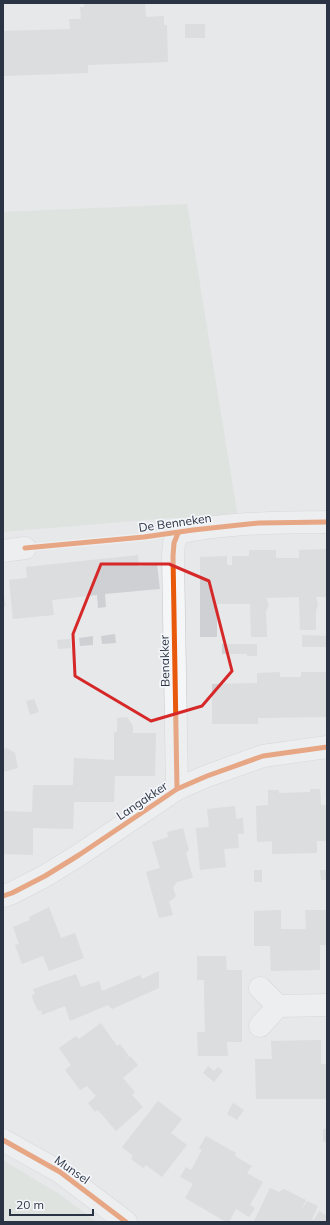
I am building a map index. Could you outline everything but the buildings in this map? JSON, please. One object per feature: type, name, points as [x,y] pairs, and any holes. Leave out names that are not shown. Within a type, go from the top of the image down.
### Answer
[{"type":"street","name":"De Benneken","points":[[178,533],[259,523],[327,522]]},
{"type":"street","name":"Benakker","points":[[177,789],[173,556],[174,543],[178,533]]},
{"type":"street","points":[[3,551],[25,548]]},
{"type":"street","name":"Langakker","points":[[3,896],[45,876],[177,789],[207,776],[262,756],[327,747]]},
{"type":"street","points":[[260,988],[278,1006],[327,1005]]},
{"type":"street","points":[[260,1026],[278,1006]]},
{"type":"street","name":"Munsel","points":[[3,1140],[60,1172],[126,1222]]},
{"type":"highlighted area","points":[[101,564],[169,564],[209,581],[232,671],[202,706],[151,721],[75,676],[73,634]]},
{"type":"shaded area","points":[[187,204],[238,518],[169,518],[3,532],[3,212]]},
{"type":"shaded area","points":[[3,1160],[59,1194],[97,1222],[3,1222]]},
{"type":"cycle path","points":[[25,548],[144,537],[259,523],[327,522]]},
{"type":"cycle path","points":[[177,789],[173,556],[174,543],[178,533]]},
{"type":"cycle path","points":[[3,896],[45,876],[177,789],[207,776],[263,756],[327,747]]},
{"type":"cycle path","points":[[3,1140],[60,1172],[126,1222]]}]
